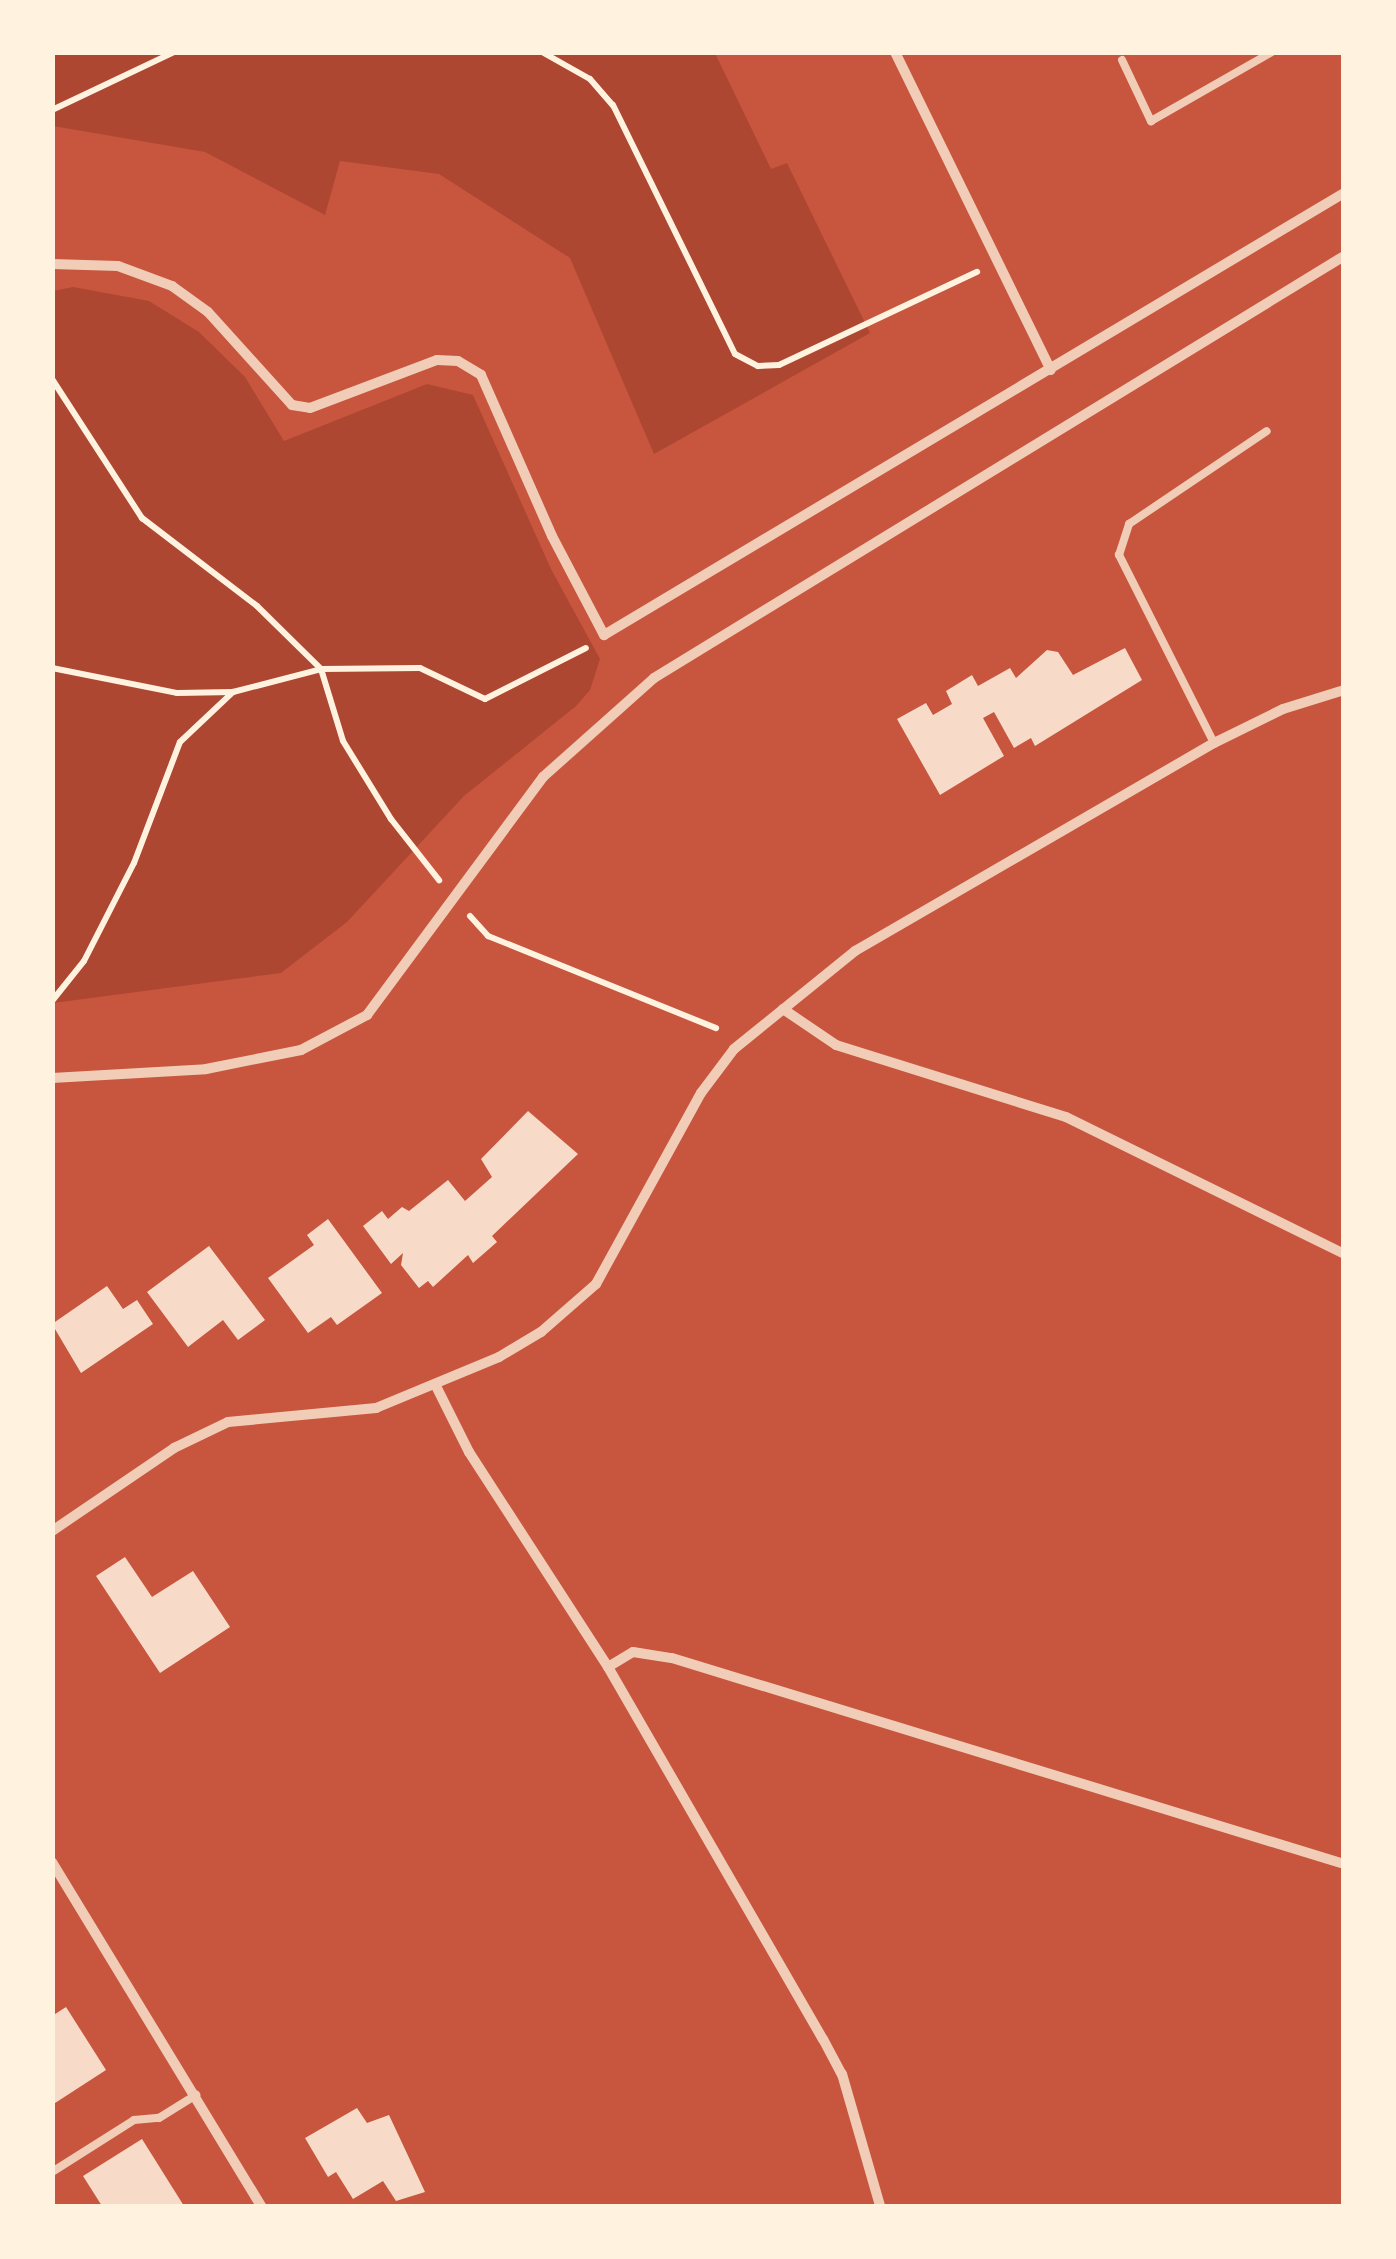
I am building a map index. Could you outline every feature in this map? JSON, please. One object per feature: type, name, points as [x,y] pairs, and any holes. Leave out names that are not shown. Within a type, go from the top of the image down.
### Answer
[{"type":"street","points":[[895,52],[1051,370]]},
{"type":"street","points":[[52,264],[118,266],[172,286],[208,312],[292,405],[310,408],[437,360],[458,361],[481,375],[552,536],[604,635],[1344,193]]},
{"type":"street","points":[[52,1078],[206,1069],[301,1050],[367,1015],[542,777],[654,678],[1344,256]]},
{"type":"street","points":[[52,1531],[174,1448],[228,1422],[376,1408],[436,1386],[541,1332],[596,1284],[701,1092],[734,1049],[855,951],[1214,743],[1283,709],[1344,690]]},
{"type":"street","points":[[783,1009],[836,1045],[1066,1117],[1344,1254]]},
{"type":"street","points":[[436,1386],[469,1452],[608,1667],[836,2062],[880,2206]]},
{"type":"street","points":[[608,1667],[633,1652],[672,1658],[1344,1864]]},
{"type":"street","points":[[52,1862],[261,2206]]},
{"type":"lane","points":[[1122,60],[1151,121],[1272,52]]},
{"type":"lane","points":[[1214,743],[1119,555],[1129,524],[1267,431]]},
{"type":"lane","points":[[52,2172],[134,2120],[160,2118],[196,2095]]},
{"type":"path","points":[[52,110],[174,52]]},
{"type":"path","points":[[542,52],[590,79],[614,105],[735,354],[758,366],[779,365],[998,262]]},
{"type":"path","points":[[52,379],[142,518],[258,606],[320,669],[343,741],[391,819],[488,936],[716,1028]]},
{"type":"path","points":[[52,668],[177,693],[233,692],[320,669],[420,668],[485,700],[604,635]]},
{"type":"path","points":[[52,1001],[84,960],[134,863],[180,742],[233,692]]},
{"type":"shaded area","points":[[52,53],[715,53],[771,169],[787,163],[870,333],[654,454],[570,258],[439,174],[340,161],[325,215],[205,152],[53,126]]},
{"type":"shaded area","points":[[73,287],[149,301],[199,332],[245,377],[284,441],[427,384],[473,395],[551,569],[600,659],[590,690],[576,706],[464,796],[347,922],[281,973],[53,1003],[53,291]]},
{"type":"building","points":[[1125,648],[1142,680],[1035,746],[1031,738],[1014,748],[994,712],[983,718],[1004,756],[940,795],[897,719],[926,703],[933,715],[952,704],[946,691],[972,675],[978,686],[1010,668],[1016,678],[1047,650],[1058,652],[1073,675]]},
{"type":"building","points":[[528,1111],[578,1154],[492,1236],[497,1242],[473,1263],[468,1255],[433,1287],[428,1281],[419,1288],[401,1265],[403,1253],[391,1264],[363,1226],[382,1211],[388,1219],[402,1207],[409,1211],[448,1180],[465,1201],[492,1177],[481,1159]]},
{"type":"building","points":[[328,1219],[382,1293],[337,1325],[331,1317],[308,1333],[268,1278],[314,1245],[307,1235]]},
{"type":"building","points":[[209,1246],[265,1320],[238,1340],[223,1320],[188,1347],[147,1292]]},
{"type":"building","points":[[107,1286],[123,1309],[137,1300],[153,1324],[81,1373],[52,1324]]},
{"type":"building","points":[[125,1557],[152,1597],[193,1571],[230,1627],[160,1673],[96,1576]]},
{"type":"building","points":[[66,2007],[106,2070],[52,2105],[52,2016]]},
{"type":"building","points":[[357,2108],[367,2123],[389,2115],[425,2192],[396,2201],[383,2181],[353,2199],[336,2172],[328,2177],[305,2138]]},
{"type":"building","points":[[142,2139],[184,2206],[102,2206],[83,2176]]}]
